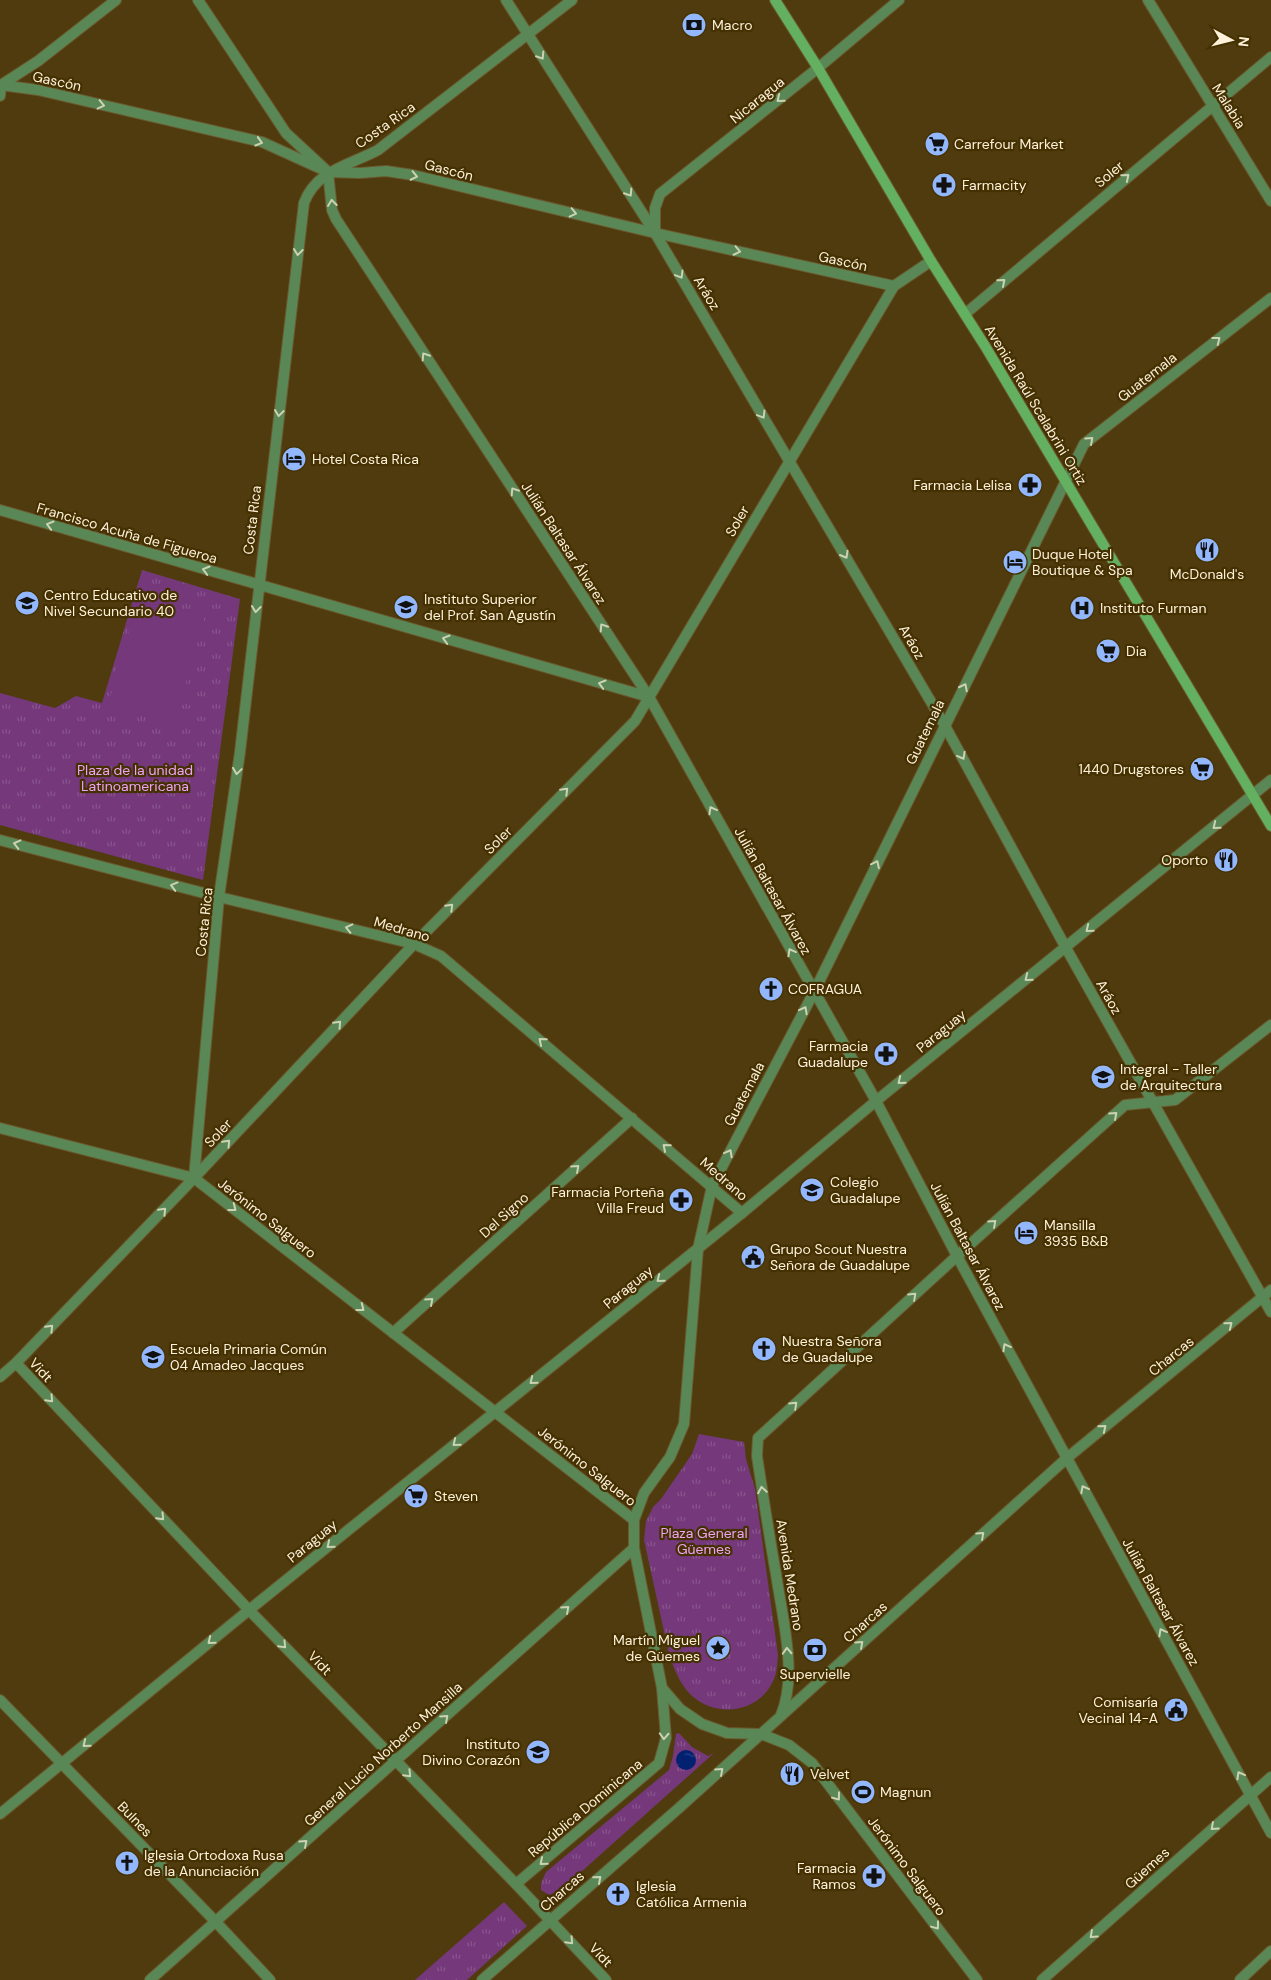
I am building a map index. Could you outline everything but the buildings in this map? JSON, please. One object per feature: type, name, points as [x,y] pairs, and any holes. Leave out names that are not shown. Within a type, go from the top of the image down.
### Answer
[{"type":"main road","name":"Avenida Raúl Scalabrini Ortiz","points":[[775,0],[818,68],[1271,826]]},
{"type":"street","points":[[0,88],[116,0]]},
{"type":"street","points":[[198,0],[286,134],[328,172]]},
{"type":"street","name":"Aráoz","points":[[506,0],[655,233],[944,724],[1066,948],[1271,1312]]},
{"type":"street","name":"Costa Rica","points":[[194,1178],[219,898],[240,752],[304,203],[311,189],[328,172],[361,160],[378,150],[572,0]]},
{"type":"street","name":"Nicaragua","points":[[655,233],[655,208],[660,194],[818,68],[899,0]]},
{"type":"street","name":"Malabia","points":[[1148,0],[1271,201]]},
{"type":"street","name":"Soler","points":[[965,314],[1271,57]]},
{"type":"street","name":"Gascón","points":[[0,88],[38,90],[262,142],[328,172],[360,173],[386,171],[413,175],[655,233],[894,286]]},
{"type":"street","name":"Julián Baltasar Álvarez","points":[[328,172],[332,210],[336,219],[649,697],[876,1101],[957,1256],[1271,1833]]},
{"type":"street","name":"Soler","points":[[0,1377],[16,1364],[194,1178],[414,944],[635,721],[894,286],[932,261]]},
{"type":"street","name":"Guatemala","points":[[698,1249],[712,1186],[814,992],[944,724],[1084,444],[1271,298]]},
{"type":"street","name":"Francisco Acuña de Figueroa","points":[[0,510],[649,697]]},
{"type":"street","name":"Paraguay","points":[[0,1814],[249,1610],[698,1249],[876,1101],[1271,780]]},
{"type":"street","name":"Medrano","points":[[0,840],[219,898],[414,944],[441,956],[742,1213]]},
{"type":"street","points":[[957,1256],[1125,1105],[1175,1100],[1271,1025]]},
{"type":"street","name":"Del Signo","points":[[393,1333],[632,1118]]},
{"type":"street","name":"Jerónimo Salguero","points":[[0,1128],[194,1178],[634,1520],[634,1548],[662,1688],[680,1709],[714,1730],[740,1735],[761,1734],[789,1746],[812,1763],[976,1980]]},
{"type":"street","points":[[634,1520],[644,1493],[670,1457],[684,1424],[698,1249]]},
{"type":"street","name":"Avenida Medrano","points":[[780,1716],[785,1704],[787,1689],[786,1643],[757,1456],[758,1438],[957,1256]]},
{"type":"street","name":"Charcas","points":[[482,1980],[679,1808],[1067,1458],[1271,1290]]},
{"type":"street","name":"Vidt","points":[[16,1364],[249,1610],[516,1884],[606,1980]]},
{"type":"street","name":"General Lucio Norberto Mansilla","points":[[150,1980],[634,1548]]},
{"type":"street","name":"República Dominicana","points":[[516,1884],[659,1763],[666,1738],[662,1688]]},
{"type":"street","name":"Bulnes","points":[[0,1700],[270,1980]]},
{"type":"street","name":"Güemes","points":[[1042,1980],[1271,1777]]},
{"type":"street","points":[[1240,1980],[1271,1952]]},
{"type":"green space","name":"Plaza de la unidad Latinoamericana","points":[[142,570],[240,599],[203,880],[0,825],[0,693],[55,708],[76,696],[102,703]]},
{"type":"green space","points":[[139,597],[205,616],[174,724],[108,705]]},
{"type":"green space","points":[[0,757],[17,761],[12,781],[0,777]]},
{"type":"green space","name":"Plaza General Güemes","points":[[699,1434],[744,1442],[746,1459],[755,1489],[778,1655],[774,1678],[764,1695],[745,1707],[734,1709],[711,1707],[700,1702],[687,1691],[678,1676],[669,1654],[644,1540],[646,1521],[653,1507],[661,1499],[692,1454]]},
{"type":"green space","points":[[679,1733],[692,1747],[708,1756],[714,1753],[561,1890],[549,1895],[541,1890],[541,1883],[546,1872],[669,1770],[676,1734]]},
{"type":"green space","points":[[504,1902],[527,1926],[467,1980],[415,1980]]},
{"type":"water","points":[[686,1750],[693,1753],[696,1760],[693,1767],[686,1770],[679,1767],[676,1760],[679,1753]]},
{"type":"place","name":"Macro","points":[[694,25]]},
{"type":"place","name":"Carrefour Market","points":[[937,144]]},
{"type":"place","name":"Farmacity","points":[[944,185]]},
{"type":"place","name":"Hotel Costa Rica","points":[[294,459]]},
{"type":"place","name":"Farmacia Lelisa","points":[[1030,485]]},
{"type":"place","name":"McDonald's","points":[[1207,550]]},
{"type":"place","name":"Duque Hotel Boutique & Spa","points":[[1015,562]]},
{"type":"place","name":"Centro Educativo de Nivel Secundario 40","points":[[27,603]]},
{"type":"place","name":"Instituto Superior del Prof. San Agustín","points":[[406,607]]},
{"type":"place","name":"Instituto Furman","points":[[1082,608]]},
{"type":"place","name":"Dia","points":[[1108,651]]},
{"type":"place","name":"1440 Drugstores","points":[[1202,769]]},
{"type":"place","name":"Oporto","points":[[1226,860]]},
{"type":"place","name":"COFRAGUA","points":[[771,989]]},
{"type":"place","name":"Farmacia Guadalupe","points":[[886,1054]]},
{"type":"place","name":"Integral - Taller de Arquitectura","points":[[1103,1077]]},
{"type":"place","name":"Colegio Guadalupe","points":[[812,1190]]},
{"type":"place","name":"Farmacia Porteña Villa Freud","points":[[681,1200]]},
{"type":"place","name":"Mansilla 3935 B&B","points":[[1026,1233]]},
{"type":"place","name":"Grupo Scout Nuestra Señora de Guadalupe","points":[[753,1257]]},
{"type":"place","name":"Nuestra Señora de Guadalupe","points":[[764,1349]]},
{"type":"place","name":"Escuela Primaria Común 04 Amadeo Jacques","points":[[153,1357]]},
{"type":"place","name":"Steven","points":[[416,1496]]},
{"type":"place","name":"Martín Miguel de Güemes","points":[[718,1648]]},
{"type":"place","name":"Supervielle","points":[[815,1650]]},
{"type":"place","name":"Comisaría Vecinal 14-A","points":[[1176,1710]]},
{"type":"place","name":"Instituto Divino Corazón","points":[[538,1752]]},
{"type":"place","name":"Velvet","points":[[792,1774]]},
{"type":"place","name":"Magnun","points":[[863,1792]]},
{"type":"place","name":"Iglesia Ortodoxa Rusa de la Anunciación","points":[[127,1863]]},
{"type":"place","name":"Farmacia Ramos","points":[[874,1876]]},
{"type":"place","name":"Iglesia Católica Armenia","points":[[618,1894]]}]
